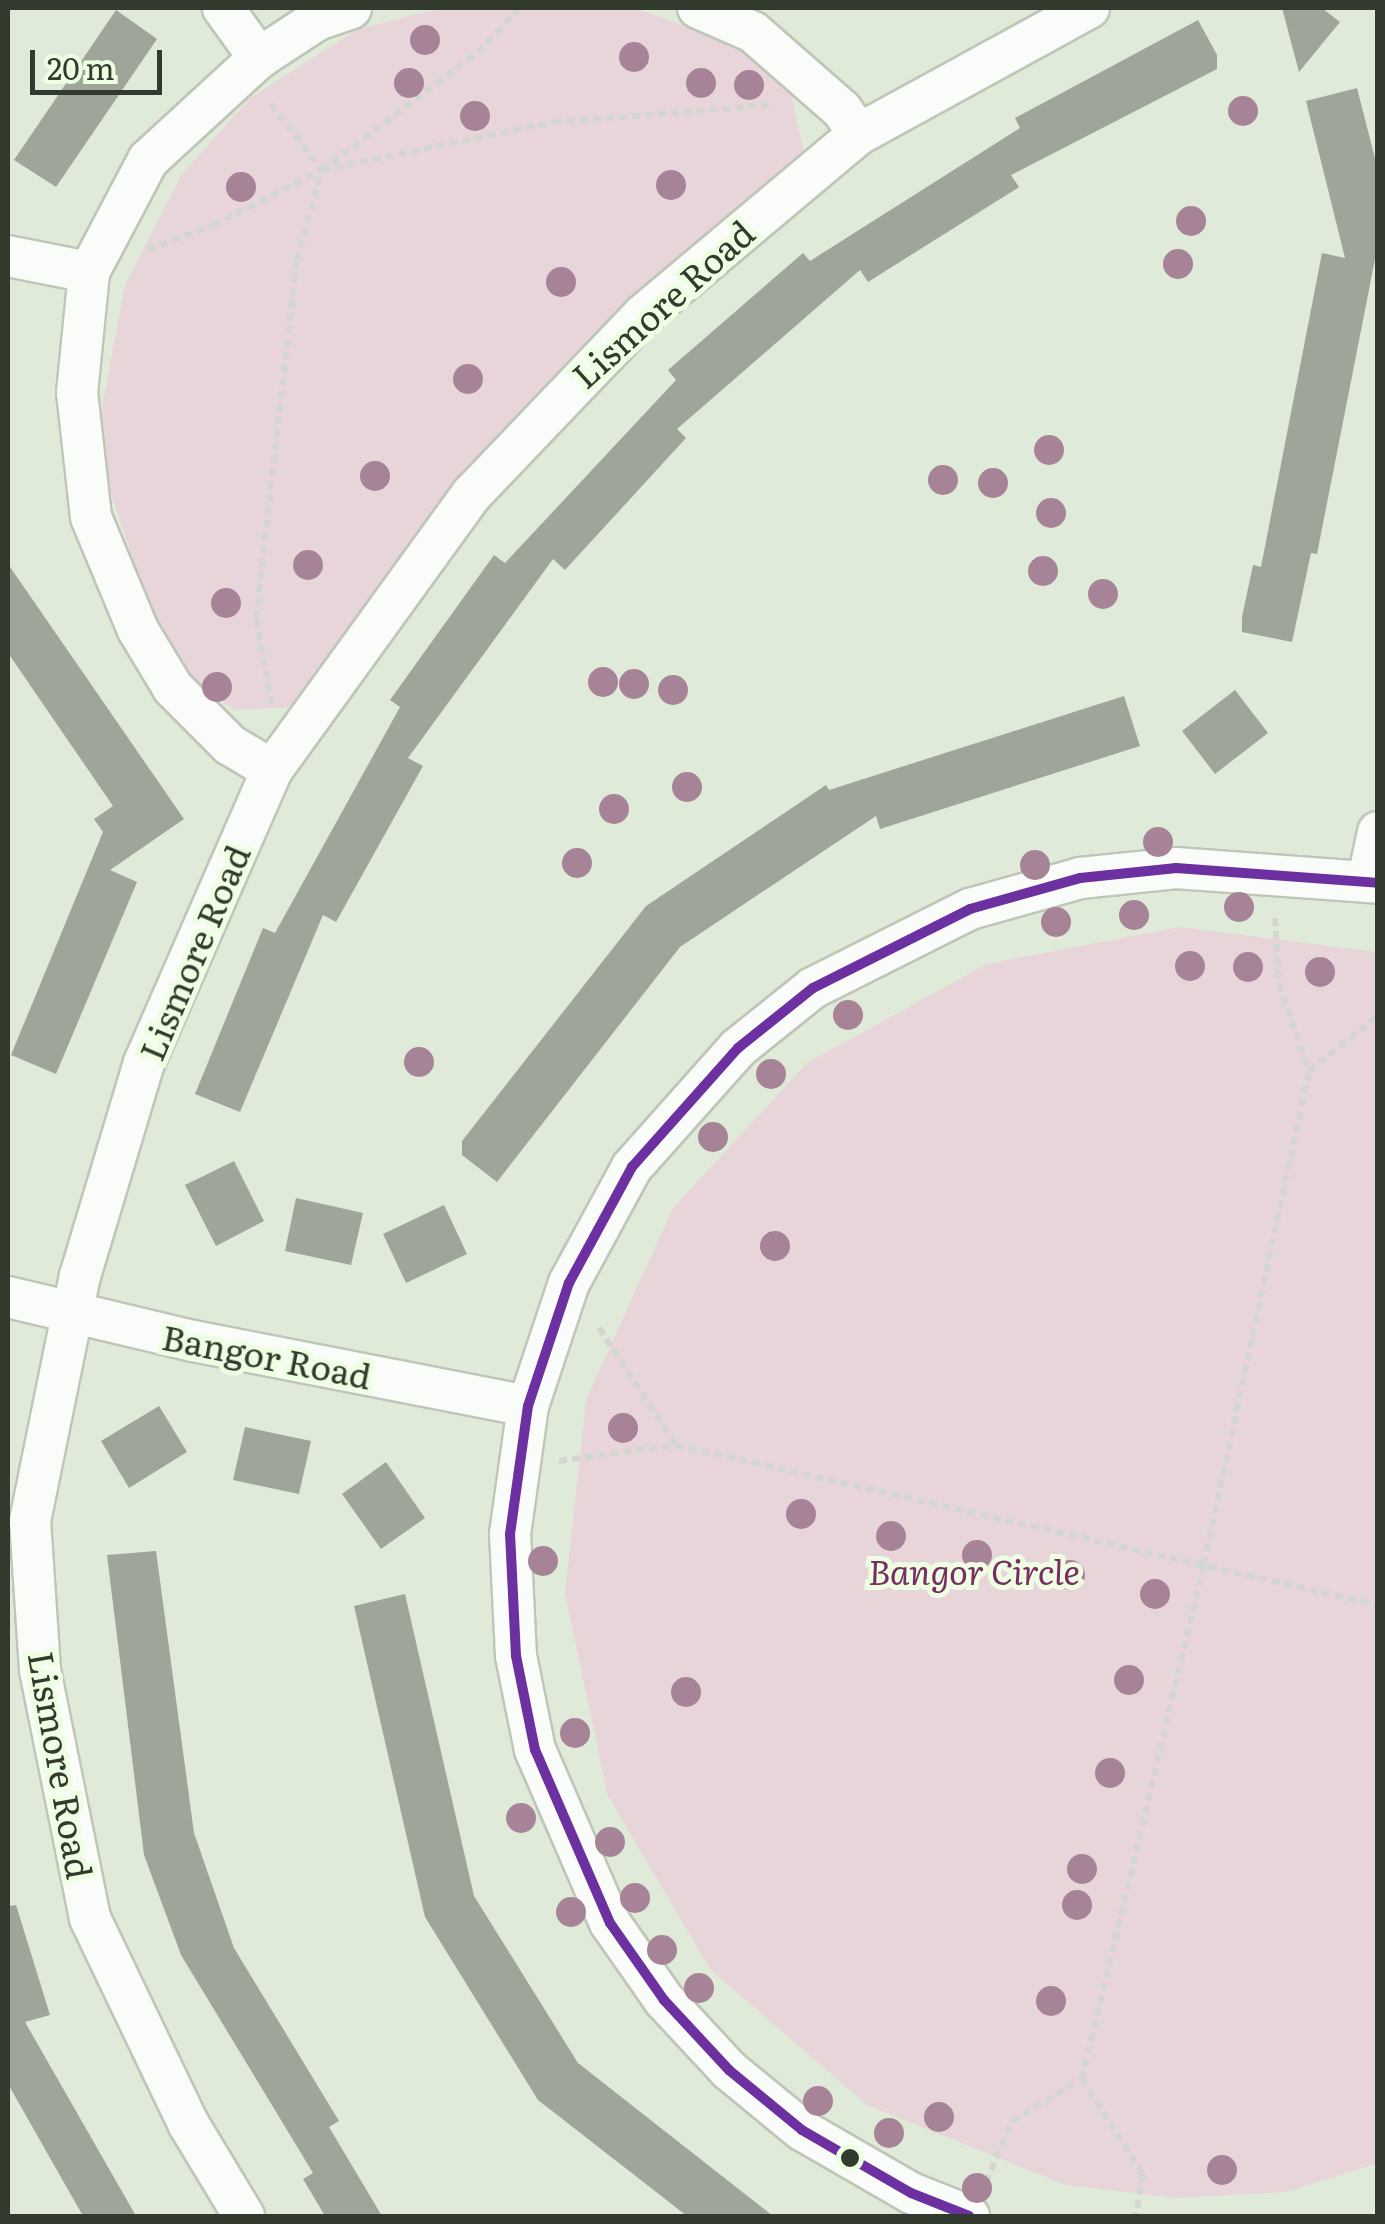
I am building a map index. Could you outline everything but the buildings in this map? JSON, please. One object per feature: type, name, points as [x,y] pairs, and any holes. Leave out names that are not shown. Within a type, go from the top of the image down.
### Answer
[{"type":"street","points":[[223,8],[252,65]]},
{"type":"street","points":[[272,770],[230,744],[172,688],[138,630],[92,517],[77,393],[89,272],[148,160],[252,65],[317,20],[351,8]]},
{"type":"street","points":[[698,8],[753,32],[820,88],[860,134]]},
{"type":"street","name":"Lismore Road","points":[[244,2216],[189,2125],[90,1918],[40,1670],[30,1521],[72,1314],[144,1063],[272,770],[296,730],[472,494],[560,396],[712,255],[860,134],[1089,8]]},
{"type":"street","points":[[8,256],[89,272]]},
{"type":"street","points":[[973,2209],[910,2194],[802,2130],[729,2070],[664,2000],[610,1923],[531,1731],[515,1639],[510,1534],[516,1467],[528,1406],[569,1282],[632,1167],[671,1118],[738,1048],[814,988],[970,909],[1026,892],[1176,868],[1273,870],[1373,881],[1378,832]]},
{"type":"street","name":"Bangor Road","points":[[8,1297],[72,1314],[528,1406]]},
{"type":"path","points":[[89,272],[213,226],[322,170],[478,52],[520,8]]},
{"type":"path","points":[[252,65],[322,170],[297,260],[256,618],[267,698],[296,730]]},
{"type":"path","points":[[322,170],[554,122],[784,104],[820,88]]},
{"type":"path","points":[[973,2209],[1012,2122],[1082,2079],[1204,1564],[1308,1072],[1279,984],[1273,870]]},
{"type":"path","points":[[1308,1072],[1378,1016]]},
{"type":"path","points":[[569,1282],[676,1445]]},
{"type":"path","points":[[516,1467],[676,1445],[1378,1605]]},
{"type":"path","points":[[1082,2079],[1143,2174],[1136,2216]]},
{"type":"green space","points":[[441,8],[634,8],[707,33],[756,55],[791,94],[804,153],[610,319],[447,490],[295,707],[235,710],[186,676],[148,603],[95,446],[125,285],[182,174],[250,98],[358,29]]},
{"type":"green space","name":"Bangor Circle","points":[[1180,927],[1377,952],[1378,2163],[1287,2192],[1176,2198],[1066,2185],[867,2105],[710,1969],[608,1796],[565,1594],[586,1400],[673,1208],[807,1063],[987,964]]},
{"type":"transit line","points":[[969,2216],[911,2193],[802,2130],[729,2070],[664,2000],[610,1923],[535,1750],[516,1656],[510,1534],[528,1406],[569,1283],[632,1167],[738,1048],[813,988],[970,909],[1080,878],[1176,868],[1378,883]]}]
